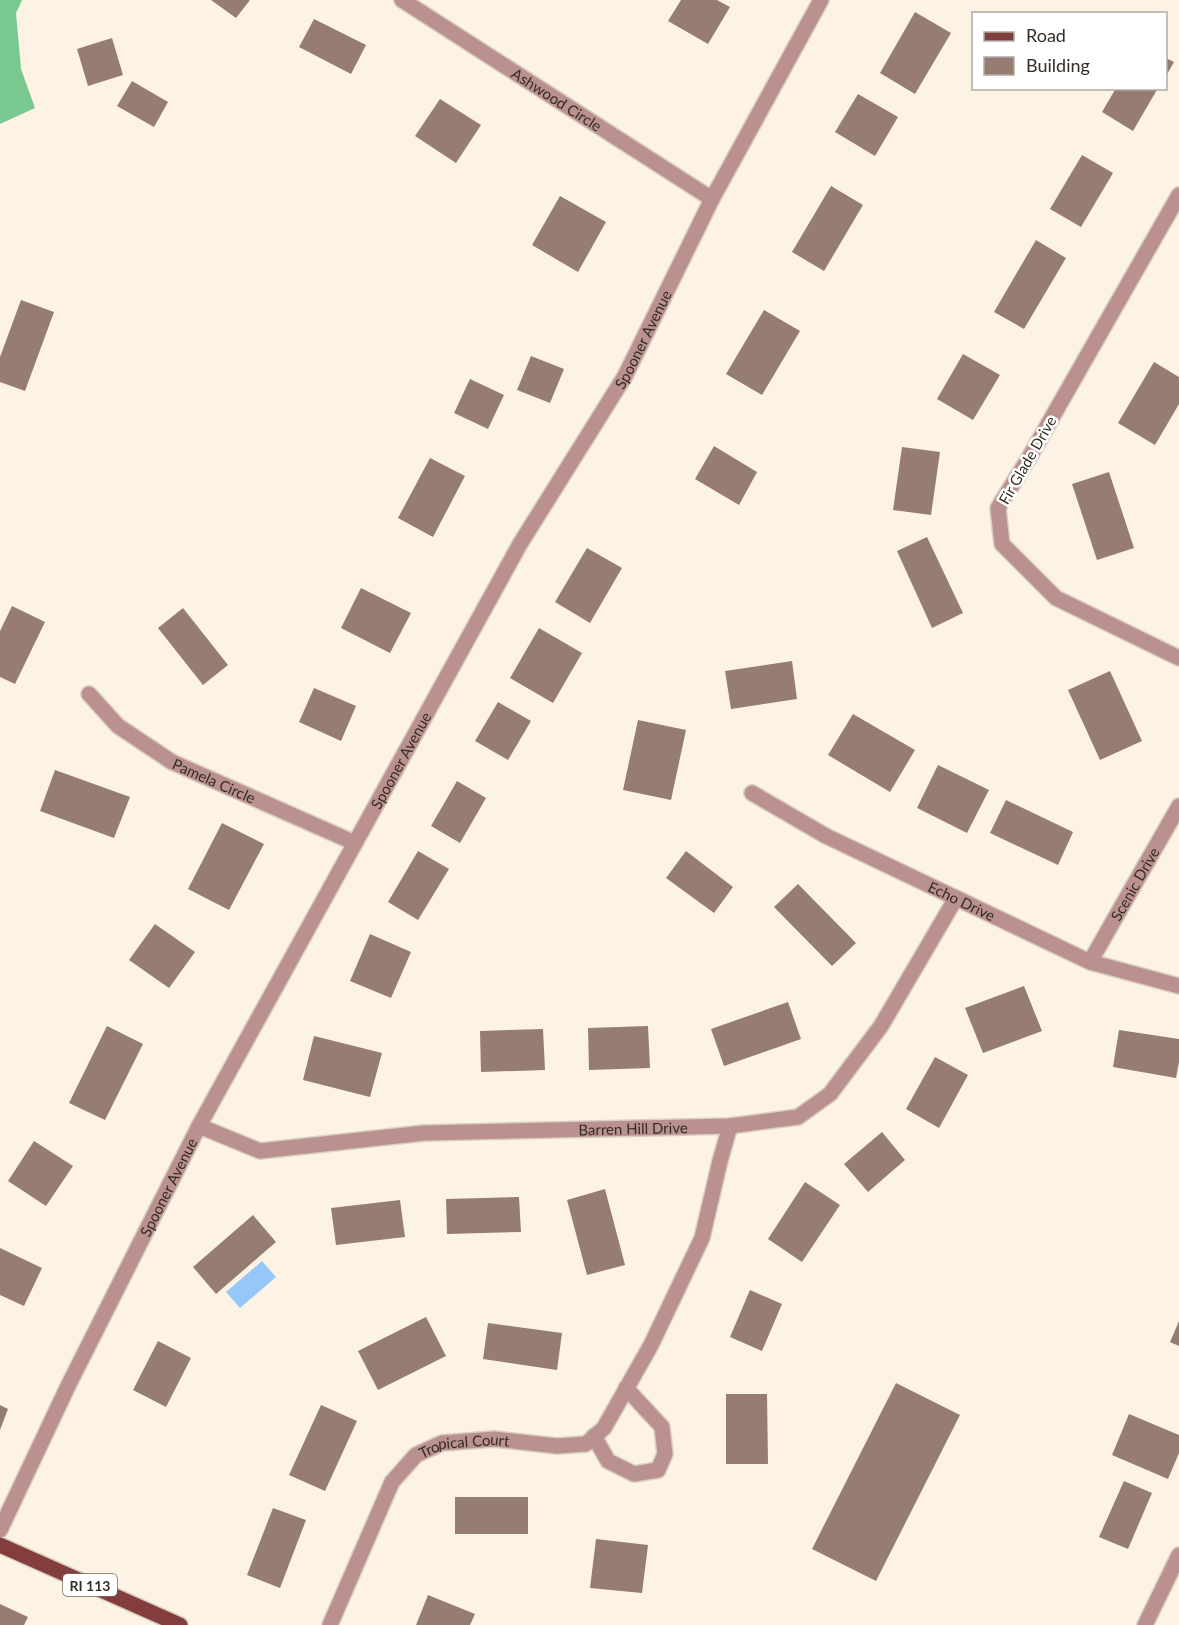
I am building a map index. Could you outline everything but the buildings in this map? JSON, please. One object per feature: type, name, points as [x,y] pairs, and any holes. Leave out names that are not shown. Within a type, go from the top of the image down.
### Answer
[{"type":"main road","name":"RI 113","points":[[0,1545],[180,1625]]},
{"type":"street","name":"Ashwood Circle","points":[[402,0],[712,199]]},
{"type":"street","name":"Spooner Avenue","points":[[0,1530],[68,1386],[199,1126],[520,544],[625,376],[712,199],[821,0]]},
{"type":"street","name":"Fir Glade Drive","points":[[1179,195],[1030,456],[998,507],[1002,544],[1056,598],[1179,658]]},
{"type":"street","name":"Pamela Circle","points":[[89,694],[118,726],[172,762],[356,843]]},
{"type":"street","name":"Echo Drive","points":[[752,793],[826,836],[1090,962],[1179,986]]},
{"type":"street","name":"Scenic Drive","points":[[1090,962],[1179,806]]},
{"type":"street","name":"Barren Hill Drive","points":[[199,1126],[260,1150],[424,1133],[730,1126],[798,1117],[830,1094],[880,1026],[956,898]]},
{"type":"street","points":[[626,1388],[662,1427],[665,1454],[658,1470],[634,1474],[608,1461],[594,1436],[604,1428],[626,1388],[651,1345],[702,1238],[730,1126]]},
{"type":"street","name":"Tropical Court","points":[[330,1625],[392,1482],[416,1455],[442,1443],[494,1439],[557,1446],[586,1444],[594,1436]]},
{"type":"street","points":[[1145,1625],[1179,1555]]},
{"type":"green space","points":[[0,0],[22,0],[16,13],[21,69],[35,108],[0,124]]},
{"type":"water","points":[[262,1261],[276,1277],[240,1308],[226,1292]]}]
